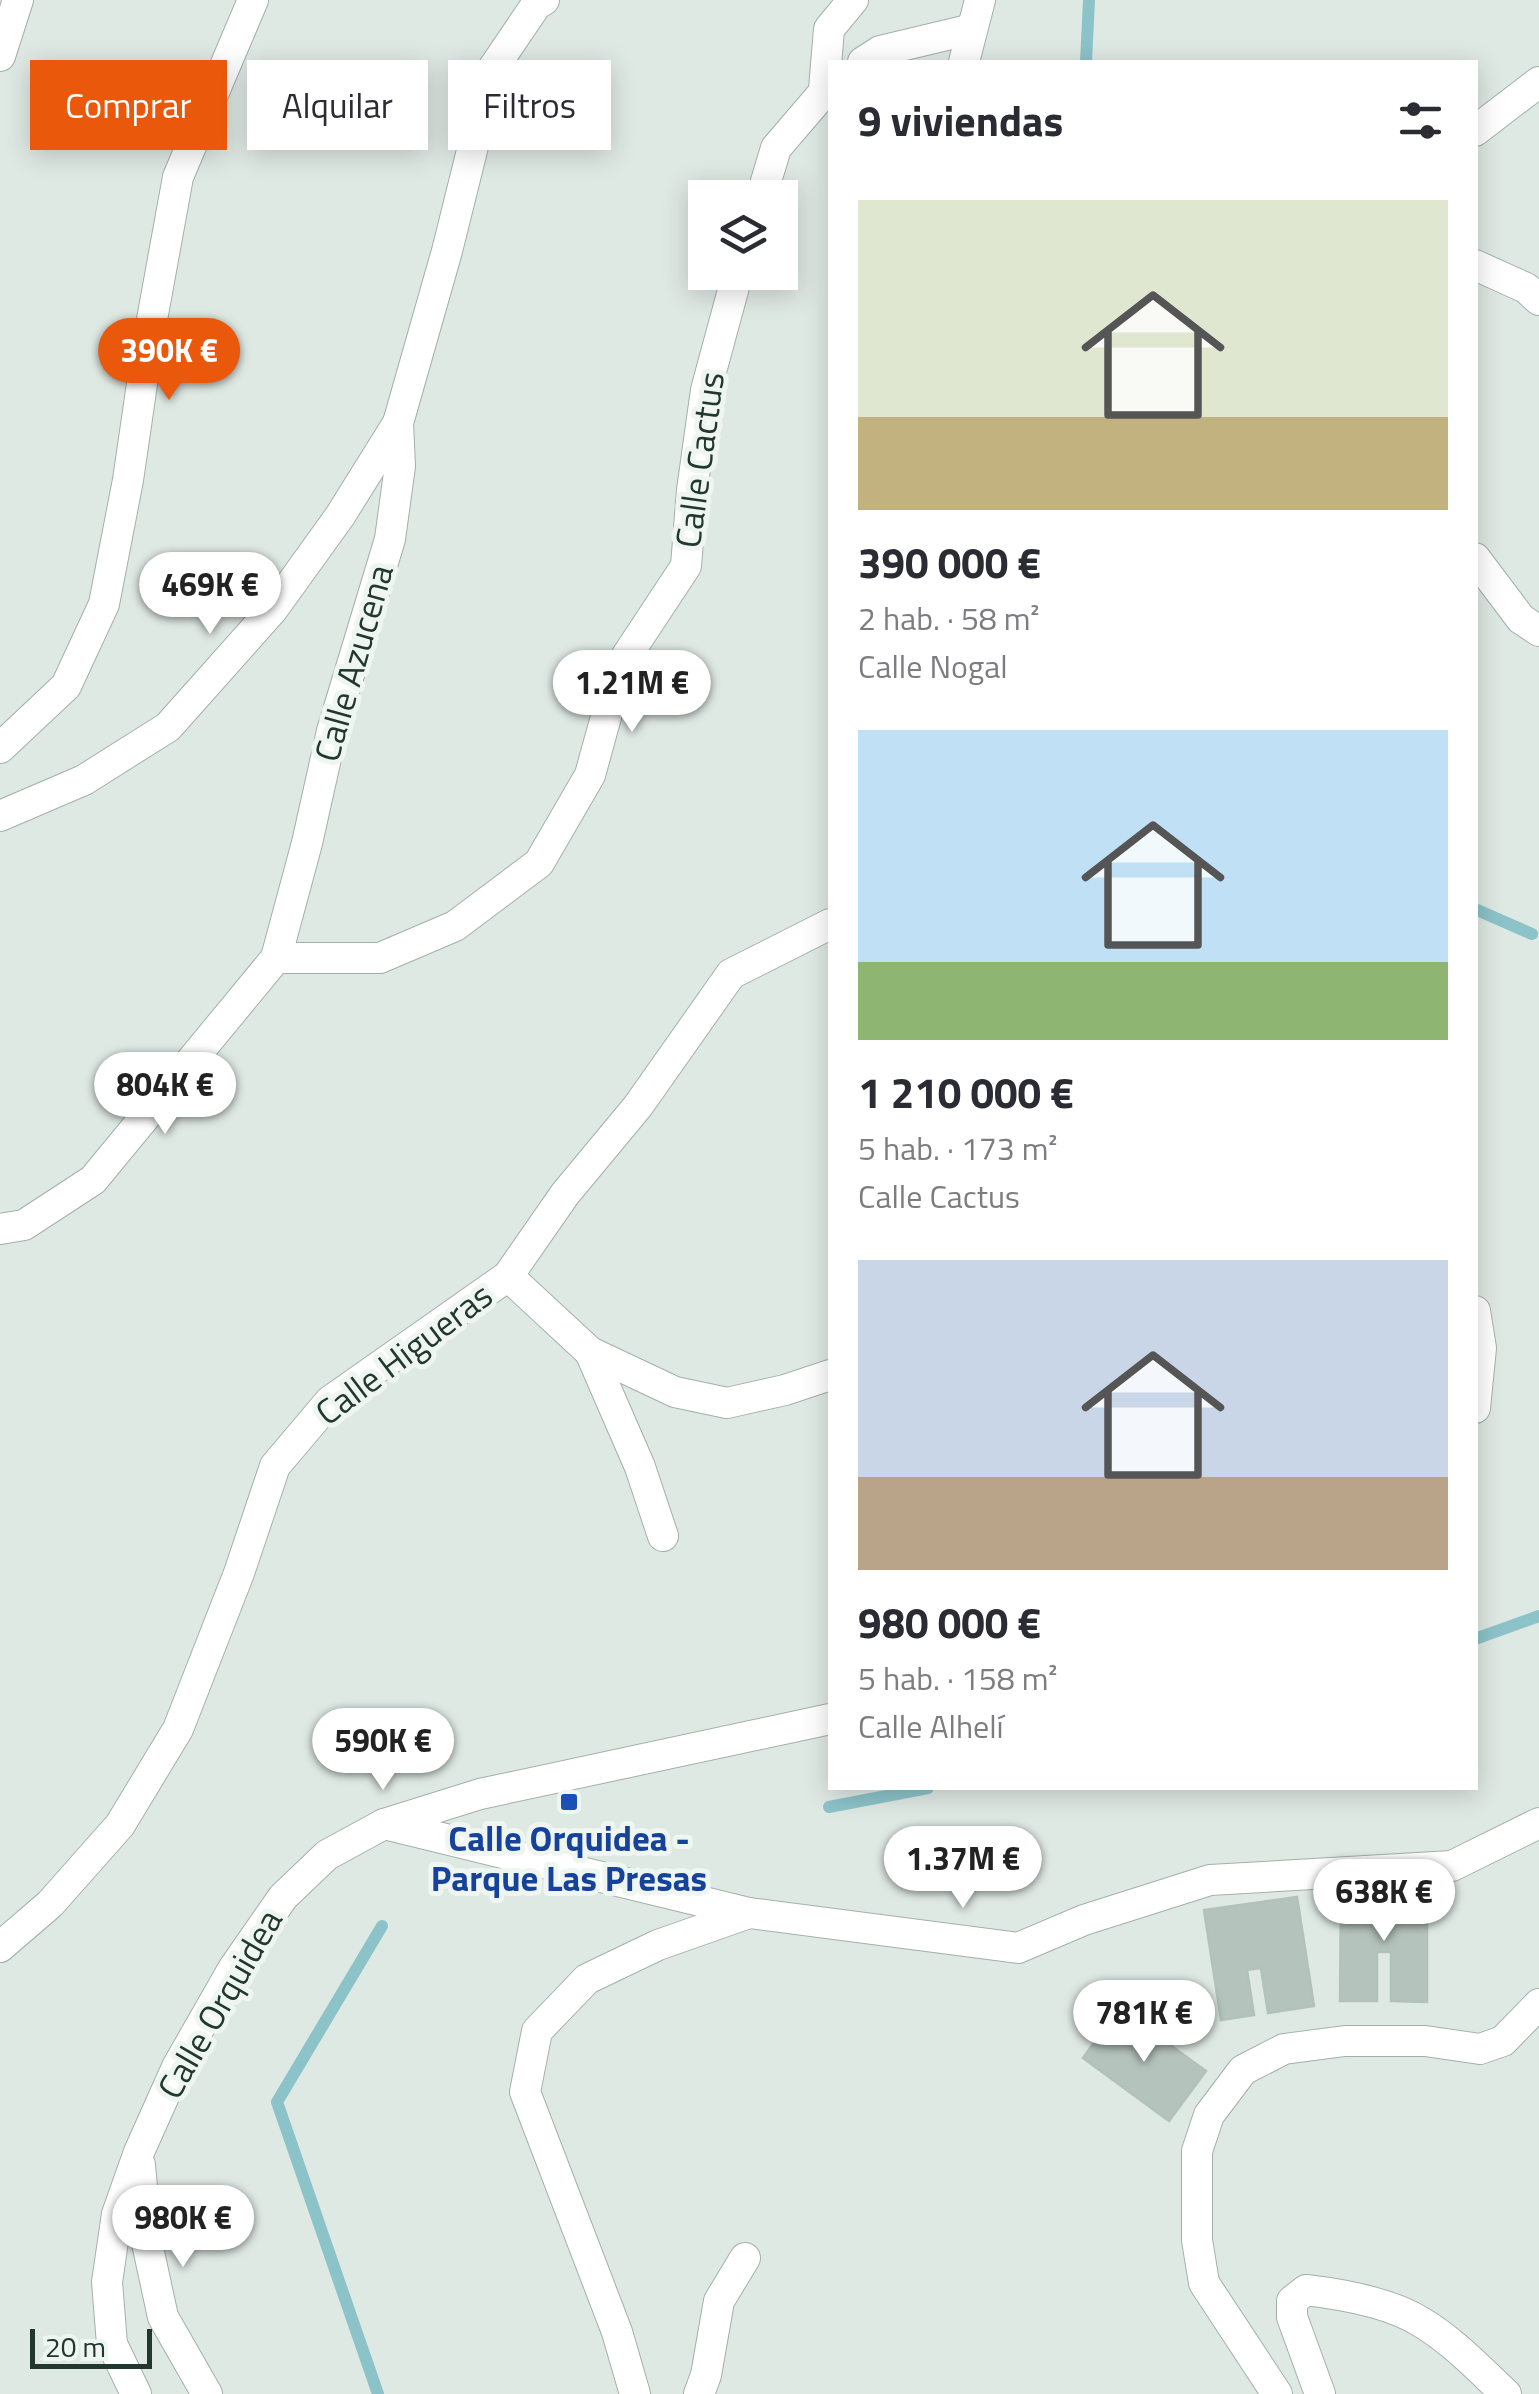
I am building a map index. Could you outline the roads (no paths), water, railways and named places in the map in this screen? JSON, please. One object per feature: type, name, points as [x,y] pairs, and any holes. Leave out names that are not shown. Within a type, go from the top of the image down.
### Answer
[{"type":"street","points":[[0,56],[18,0]]},
{"type":"street","points":[[0,748],[66,686],[104,604],[178,178],[253,0]]},
{"type":"street","name":"Calle Azucena","points":[[0,1229],[24,1225],[94,1180],[276,958],[332,730],[390,538],[400,466],[398,423],[447,251],[492,70],[544,0]]},
{"type":"street","points":[[766,180],[776,148],[827,87],[829,29],[853,0]]},
{"type":"street","points":[[867,60],[976,15]]},
{"type":"street","points":[[965,60],[976,15]]},
{"type":"street","points":[[1478,129],[1539,82]]},
{"type":"street","points":[[1478,266],[1526,288],[1539,300]]},
{"type":"street","name":"Calle Cactus","points":[[276,958],[380,958],[456,926],[540,863],[590,775],[620,666],[686,566],[706,390],[733,290]]},
{"type":"street","points":[[0,816],[6,810],[84,780],[168,727],[274,609],[340,516],[398,423]]},
{"type":"street","points":[[1478,562],[1521,618],[1539,632]]},
{"type":"street","name":"Calle Higueras","points":[[0,1947],[50,1904],[120,1825],[178,1728],[239,1573],[275,1466],[330,1401],[508,1276],[565,1194],[638,1106],[730,974],[828,925]]},
{"type":"street","points":[[508,1276],[590,1352],[675,1392],[728,1403],[828,1376]]},
{"type":"street","points":[[1478,1330],[1478,1378]]},
{"type":"street","points":[[590,1352],[640,1467],[662,1536]]},
{"type":"street","name":"Calle Orquidea","points":[[136,2394],[112,2344],[107,2282],[117,2214],[176,2067],[233,1969],[283,1897],[328,1855],[384,1824],[480,1794],[828,1719]]},
{"type":"street","points":[[384,1824],[749,1913],[1018,1948],[1084,1920],[1210,1880],[1452,1866],[1539,1822]]},
{"type":"street","points":[[635,2394],[617,2332],[525,2092],[536,2031],[588,1979],[658,1944],[749,1913]]},
{"type":"street","points":[[1277,2394],[1204,2283],[1197,2240],[1197,2152],[1209,2115],[1243,2070],[1284,2049],[1345,2041],[1424,2041],[1480,2049],[1503,2041],[1539,2004]]},
{"type":"street","points":[[139,2152],[147,2243],[163,2317],[207,2394]]},
{"type":"street","points":[[699,2394],[706,2375],[718,2301],[746,2258]]},
{"type":"street","points":[[1320,2394],[1292,2317],[1292,2300],[1306,2290],[1343,2295],[1418,2319],[1459,2349],[1506,2394]]},
{"type":"waterway","points":[[1086,60],[1089,0]]},
{"type":"waterway","points":[[1478,910],[1532,934]]},
{"type":"waterway","points":[[1478,1638],[1539,1616]]},
{"type":"waterway","points":[[829,1807],[918,1790]]},
{"type":"waterway","points":[[378,2394],[277,2102],[382,1926]]},
{"type":"place","name":"Calle Orquidea - Parque Las Presas","points":[[569,1802]]}]
